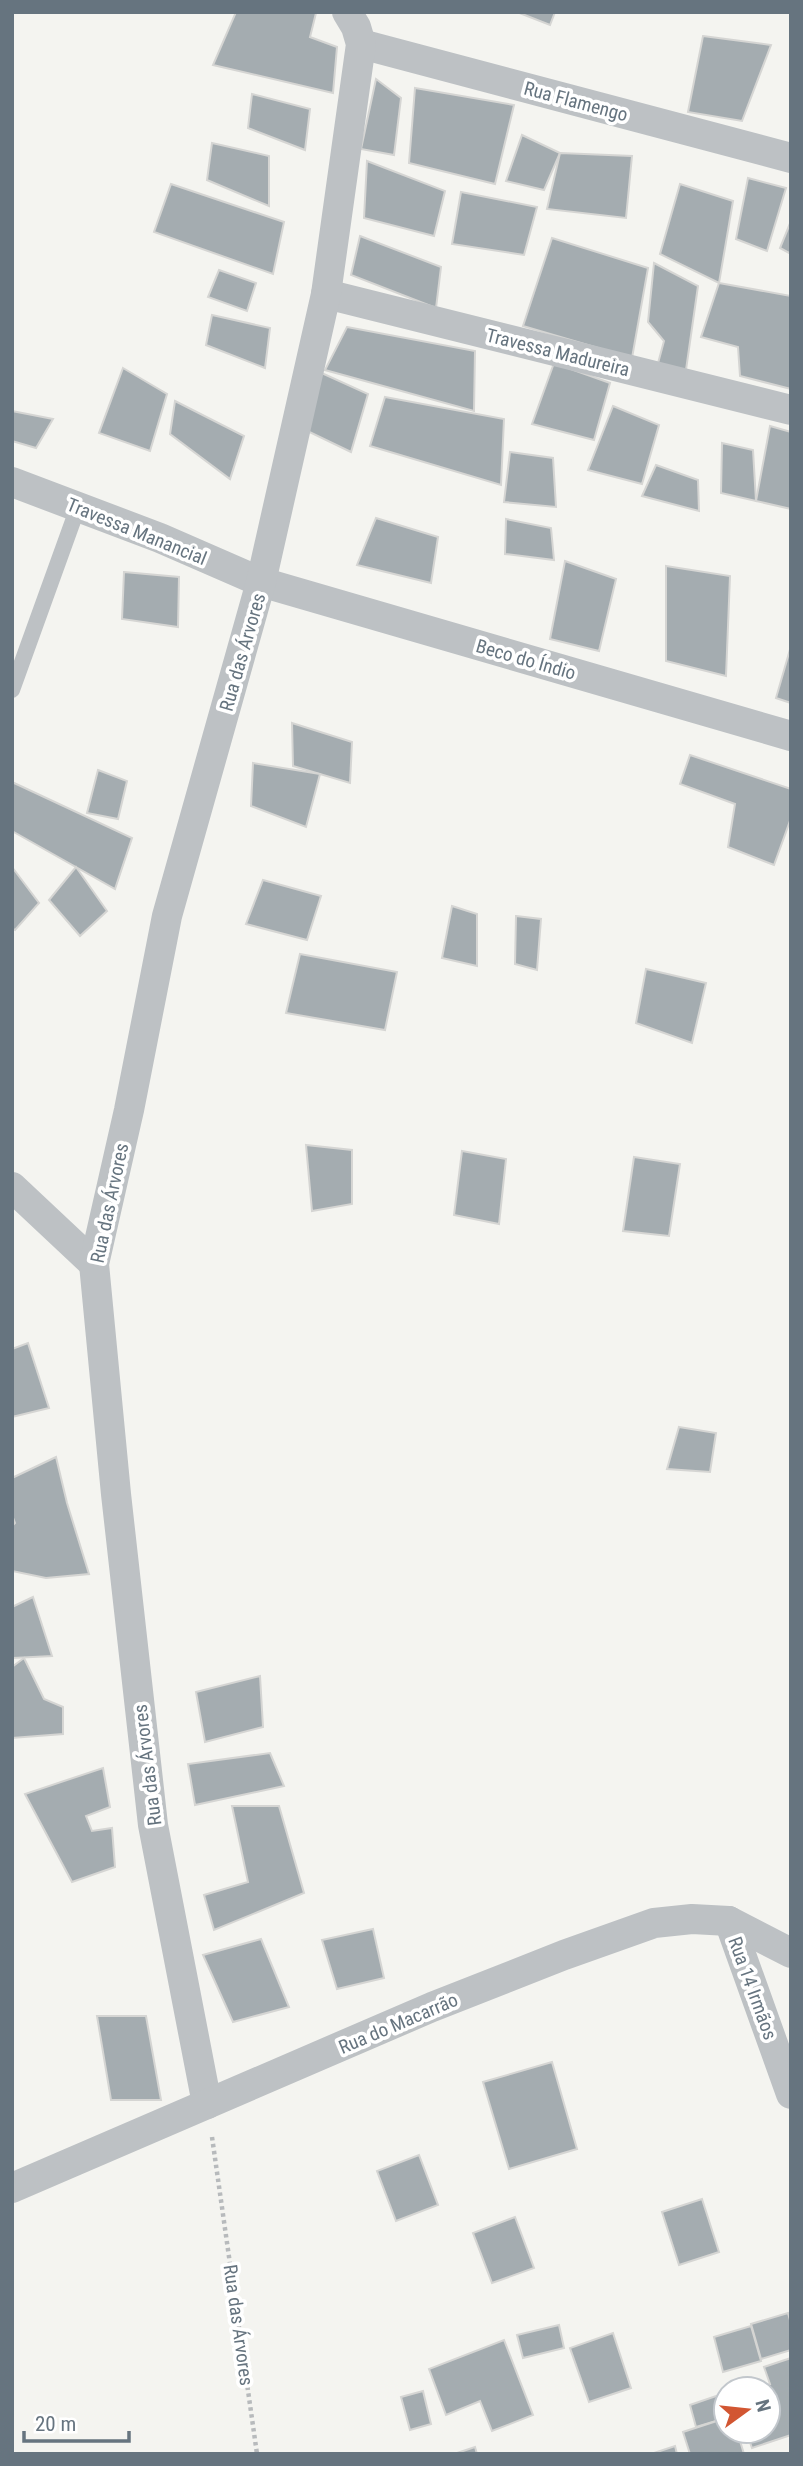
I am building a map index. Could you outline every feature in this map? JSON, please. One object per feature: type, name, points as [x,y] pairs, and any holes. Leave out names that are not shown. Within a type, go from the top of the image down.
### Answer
[{"type":"street","points":[[347,12],[356,27],[361,44]]},
{"type":"street","name":"Rua Flamengo","points":[[361,44],[791,158]]},
{"type":"street","name":"Rua das Árvores","points":[[207,2105],[153,1825],[116,1494],[94,1264],[129,1110],[167,916],[261,582],[326,294],[361,44]]},
{"type":"street","name":"Travessa Madureira","points":[[326,294],[791,410]]},
{"type":"street","name":"Travessa Manancial","points":[[12,482],[160,538],[261,582]]},
{"type":"street","name":"Beco do Índio","points":[[261,582],[791,736]]},
{"type":"street","points":[[12,1187],[94,1264]]},
{"type":"street","name":"Rua do Macarrão","points":[[12,2188],[432,2007],[654,1923],[673,1920],[729,1921],[791,1953]]},
{"type":"street","name":"Rua 14 Irmãos","points":[[729,1921],[791,2094]]},
{"type":"lane","points":[[12,691],[78,507]]},
{"type":"path","name":"Rua das Árvores","points":[[207,2105],[257,2454]]},
{"type":"building","points":[[236,12],[316,13],[310,37],[337,47],[333,93],[213,65]]},
{"type":"building","points":[[517,12],[555,12],[550,25]]},
{"type":"building","points":[[703,36],[771,45],[742,121],[688,112]]},
{"type":"building","points":[[376,79],[401,98],[394,155],[361,149]]},
{"type":"building","points":[[415,88],[514,105],[495,184],[409,163]]},
{"type":"building","points":[[252,94],[310,109],[305,150],[248,128]]},
{"type":"building","points":[[522,135],[560,153],[544,190],[506,181]]},
{"type":"building","points":[[212,143],[269,156],[269,206],[207,180]]},
{"type":"building","points":[[560,153],[632,156],[626,218],[547,209]]},
{"type":"building","points":[[367,161],[445,191],[434,236],[364,218]]},
{"type":"building","points":[[748,178],[786,188],[767,251],[736,239]]},
{"type":"building","points":[[171,184],[284,222],[273,274],[154,232]]},
{"type":"building","points":[[680,184],[733,201],[719,283],[660,254]]},
{"type":"building","points":[[461,192],[537,207],[524,255],[452,244]]},
{"type":"building","points":[[791,221],[791,254],[780,248]]},
{"type":"building","points":[[360,236],[441,267],[436,308],[351,275]]},
{"type":"building","points":[[552,238],[648,268],[632,358],[523,326]]},
{"type":"building","points":[[654,263],[698,286],[686,370],[657,367],[664,341],[648,322]]},
{"type":"building","points":[[219,270],[256,283],[247,311],[208,297]]},
{"type":"building","points":[[719,283],[791,296],[791,389],[740,376],[738,347],[701,337]]},
{"type":"building","points":[[212,315],[270,328],[265,368],[206,345]]},
{"type":"building","points":[[347,327],[475,351],[474,411],[325,370]]},
{"type":"building","points":[[554,363],[610,383],[594,440],[532,424]]},
{"type":"building","points":[[123,368],[167,394],[150,451],[99,433]]},
{"type":"building","points":[[315,370],[368,394],[351,452],[299,427]]},
{"type":"building","points":[[385,397],[504,419],[501,485],[370,446]]},
{"type":"building","points":[[175,401],[244,436],[230,479],[170,434]]},
{"type":"building","points":[[613,406],[659,425],[642,484],[588,470]]},
{"type":"building","points":[[12,411],[53,419],[36,448],[12,441]]},
{"type":"building","points":[[770,426],[791,432],[791,509],[756,501]]},
{"type":"building","points":[[722,443],[753,450],[756,501],[721,493]]},
{"type":"building","points":[[510,452],[553,458],[556,507],[504,502]]},
{"type":"building","points":[[656,465],[698,480],[699,511],[642,496]]},
{"type":"building","points":[[376,518],[438,537],[431,583],[357,565]]},
{"type":"building","points":[[506,519],[551,528],[554,560],[505,554]]},
{"type":"building","points":[[565,561],[616,579],[599,651],[550,639]]},
{"type":"building","points":[[666,566],[730,576],[726,676],[666,661]]},
{"type":"building","points":[[124,572],[179,577],[178,627],[122,619]]},
{"type":"building","points":[[791,646],[791,703],[776,698]]},
{"type":"building","points":[[292,723],[352,742],[350,783],[293,766]]},
{"type":"building","points":[[690,755],[791,789],[791,818],[774,865],[728,847],[735,804],[680,784]]},
{"type":"building","points":[[253,763],[320,774],[306,827],[251,806]]},
{"type":"building","points":[[98,770],[127,781],[118,819],[87,813]]},
{"type":"building","points":[[12,782],[132,838],[115,889],[12,831]]},
{"type":"building","points":[[12,867],[39,903],[15,930],[12,928]]},
{"type":"building","points":[[76,867],[107,911],[80,936],[49,900]]},
{"type":"building","points":[[263,880],[321,896],[307,940],[246,924]]},
{"type":"building","points":[[452,906],[477,914],[477,966],[442,958]]},
{"type":"building","points":[[516,916],[541,919],[537,970],[515,964]]},
{"type":"building","points":[[300,954],[397,972],[385,1030],[286,1013]]},
{"type":"building","points":[[646,969],[706,983],[692,1043],[636,1023]]},
{"type":"building","points":[[306,1145],[352,1150],[352,1204],[312,1211]]},
{"type":"building","points":[[462,1151],[506,1159],[499,1224],[454,1215]]},
{"type":"building","points":[[634,1157],[680,1164],[669,1236],[623,1231]]},
{"type":"building","points":[[28,1343],[49,1408],[12,1417],[12,1349]]},
{"type":"building","points":[[679,1427],[716,1433],[710,1472],[667,1469]]},
{"type":"building","points":[[56,1457],[89,1574],[46,1578],[12,1571],[12,1526],[15,1523],[12,1515],[12,1478]]},
{"type":"building","points":[[33,1597],[52,1656],[13,1658],[12,1607]]},
{"type":"building","points":[[24,1658],[44,1699],[63,1707],[63,1734],[12,1738],[12,1667]]},
{"type":"building","points":[[260,1676],[263,1727],[205,1742],[196,1692]]},
{"type":"building","points":[[270,1753],[284,1786],[195,1805],[188,1764]]},
{"type":"building","points":[[103,1768],[110,1807],[86,1816],[92,1831],[112,1828],[115,1867],[72,1882],[25,1794]]},
{"type":"building","points":[[232,1806],[279,1806],[304,1893],[214,1930],[204,1895],[248,1882]]},
{"type":"building","points":[[373,1929],[384,1978],[337,1989],[322,1940]]},
{"type":"building","points":[[261,1939],[289,2007],[233,2022],[203,1955]]},
{"type":"building","points":[[97,2016],[146,2016],[161,2100],[111,2100]]},
{"type":"building","points":[[552,2062],[577,2149],[509,2169],[483,2082]]},
{"type":"building","points":[[419,2155],[438,2205],[396,2221],[377,2171]]},
{"type":"building","points":[[702,2199],[719,2252],[679,2265],[662,2212]]},
{"type":"building","points":[[515,2217],[534,2268],[492,2283],[473,2233]]},
{"type":"building","points":[[788,2313],[791,2324],[791,2350],[761,2359],[751,2324]]},
{"type":"building","points":[[559,2325],[564,2348],[523,2358],[517,2335]]},
{"type":"building","points":[[751,2326],[761,2361],[723,2372],[714,2337]]},
{"type":"building","points":[[613,2333],[631,2388],[589,2402],[570,2348]]},
{"type":"building","points":[[504,2340],[533,2415],[492,2431],[480,2401],[446,2415],[429,2369]]},
{"type":"building","points":[[791,2358],[791,2435],[782,2438],[782,2375],[767,2375],[764,2367]]},
{"type":"building","points":[[423,2391],[431,2424],[410,2430],[401,2397]]},
{"type":"building","points":[[712,2397],[712,2422],[696,2427],[690,2405]]},
{"type":"building","points":[[712,2423],[712,2445],[741,2445],[744,2454],[690,2454],[683,2432]]},
{"type":"building","points":[[675,2446],[677,2454],[651,2454]]},
{"type":"building","points":[[475,2447],[477,2454],[454,2454]]}]
